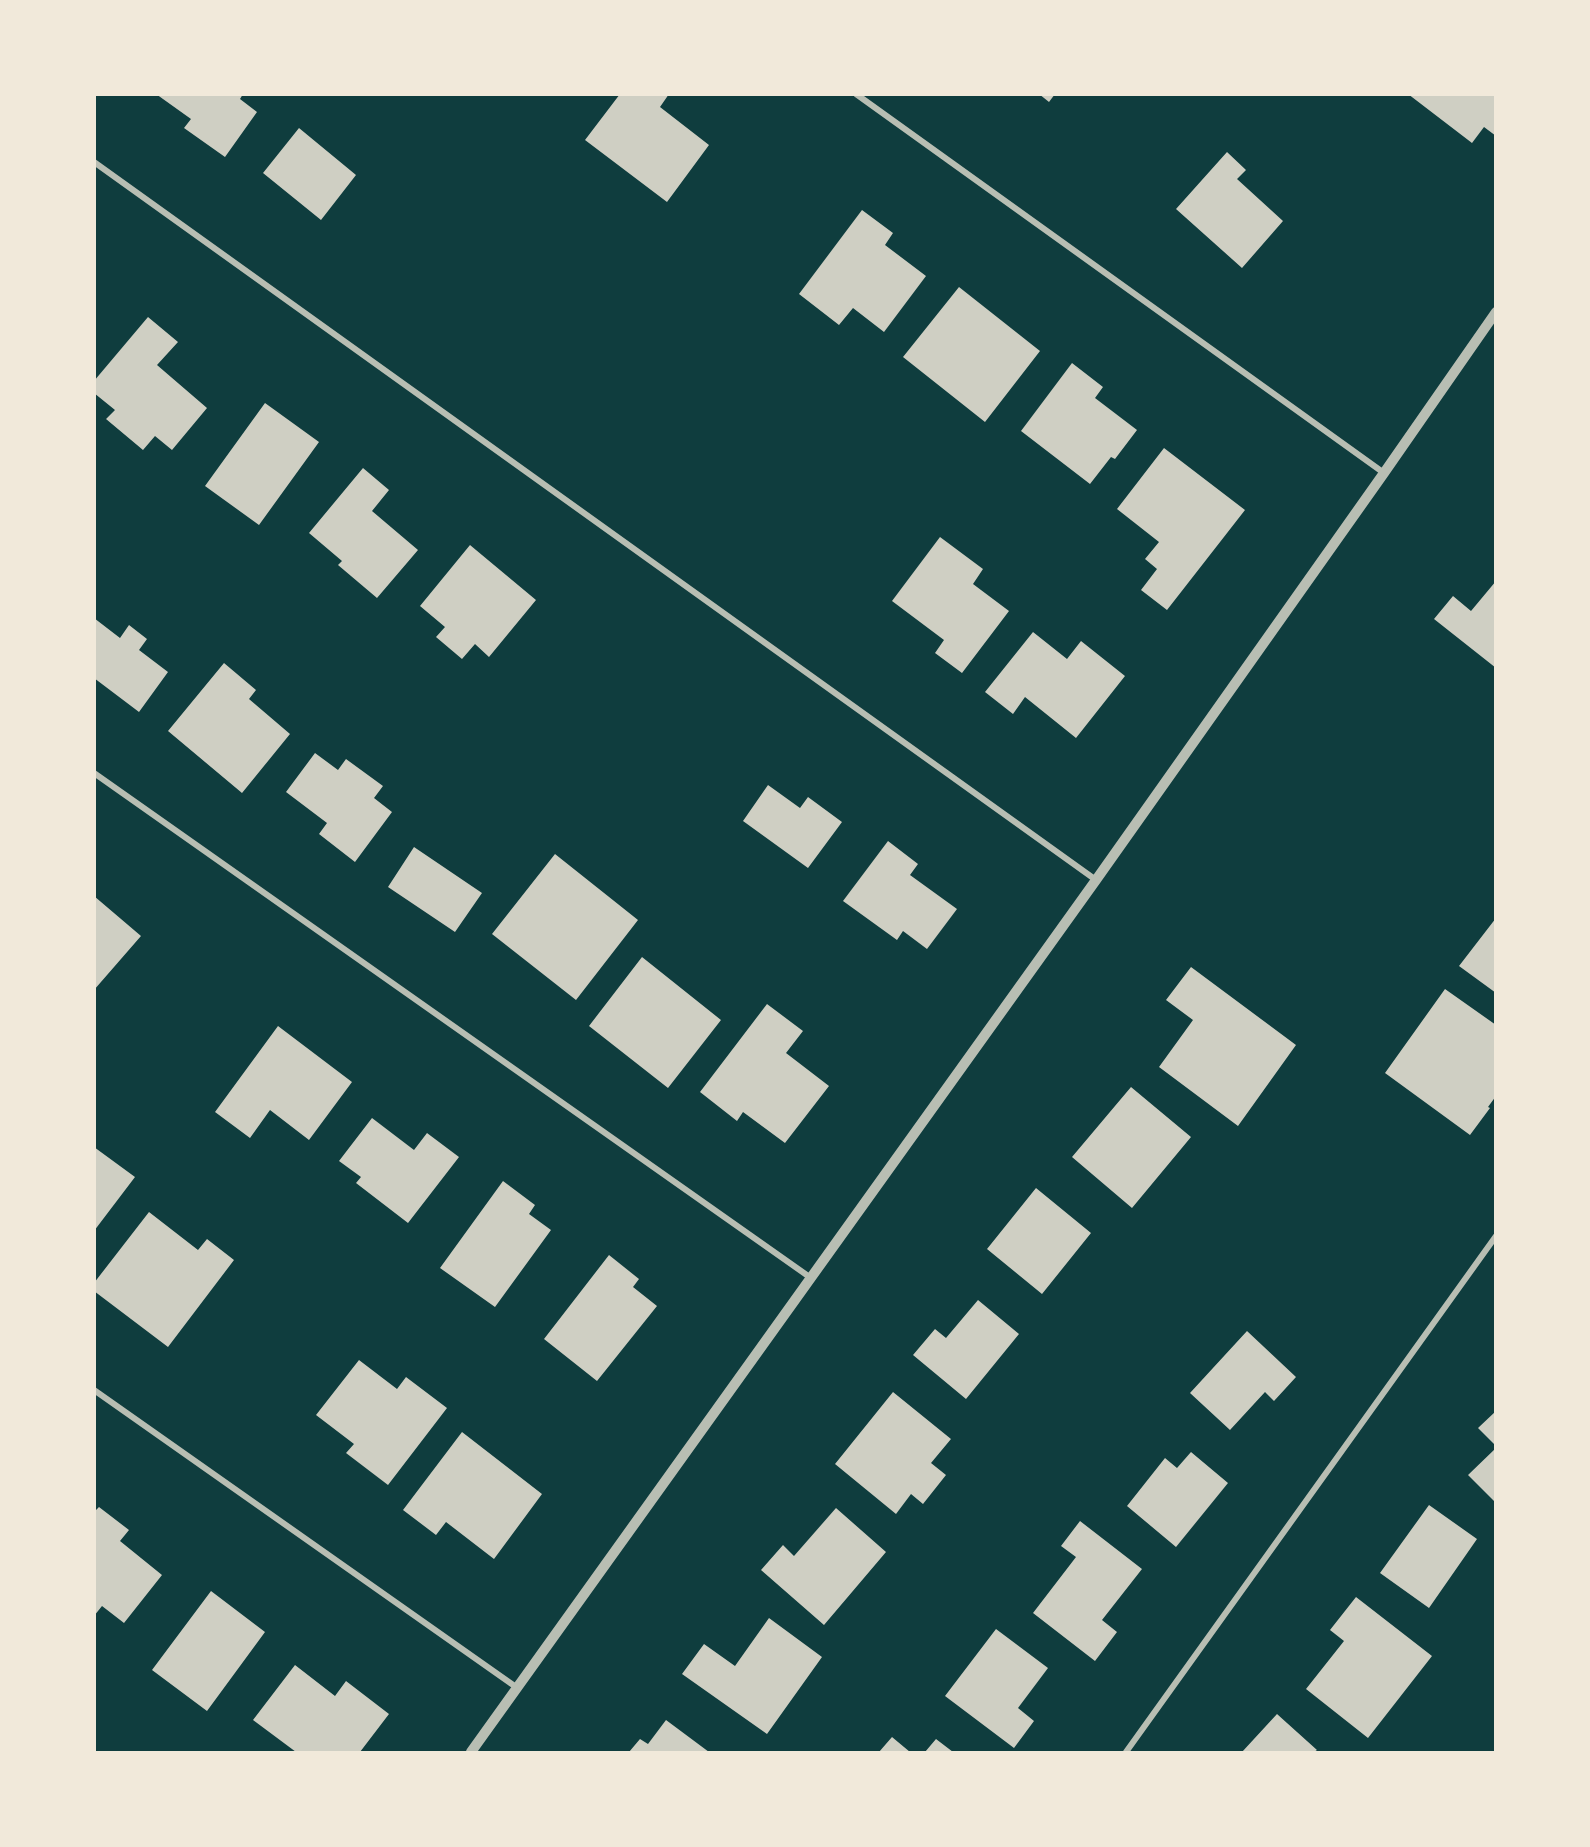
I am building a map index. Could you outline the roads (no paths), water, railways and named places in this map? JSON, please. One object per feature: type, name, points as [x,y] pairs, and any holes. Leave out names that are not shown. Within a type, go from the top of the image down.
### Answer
[{"type":"street","points":[[856,94],[1384,473]]},
{"type":"street","points":[[94,162],[1096,880]]},
{"type":"street","points":[[471,1752],[1096,880],[1496,312]]},
{"type":"street","points":[[94,773],[812,1278]]},
{"type":"street","points":[[1126,1752],[1496,1236]]},
{"type":"street","points":[[94,1390],[516,1687]]}]
